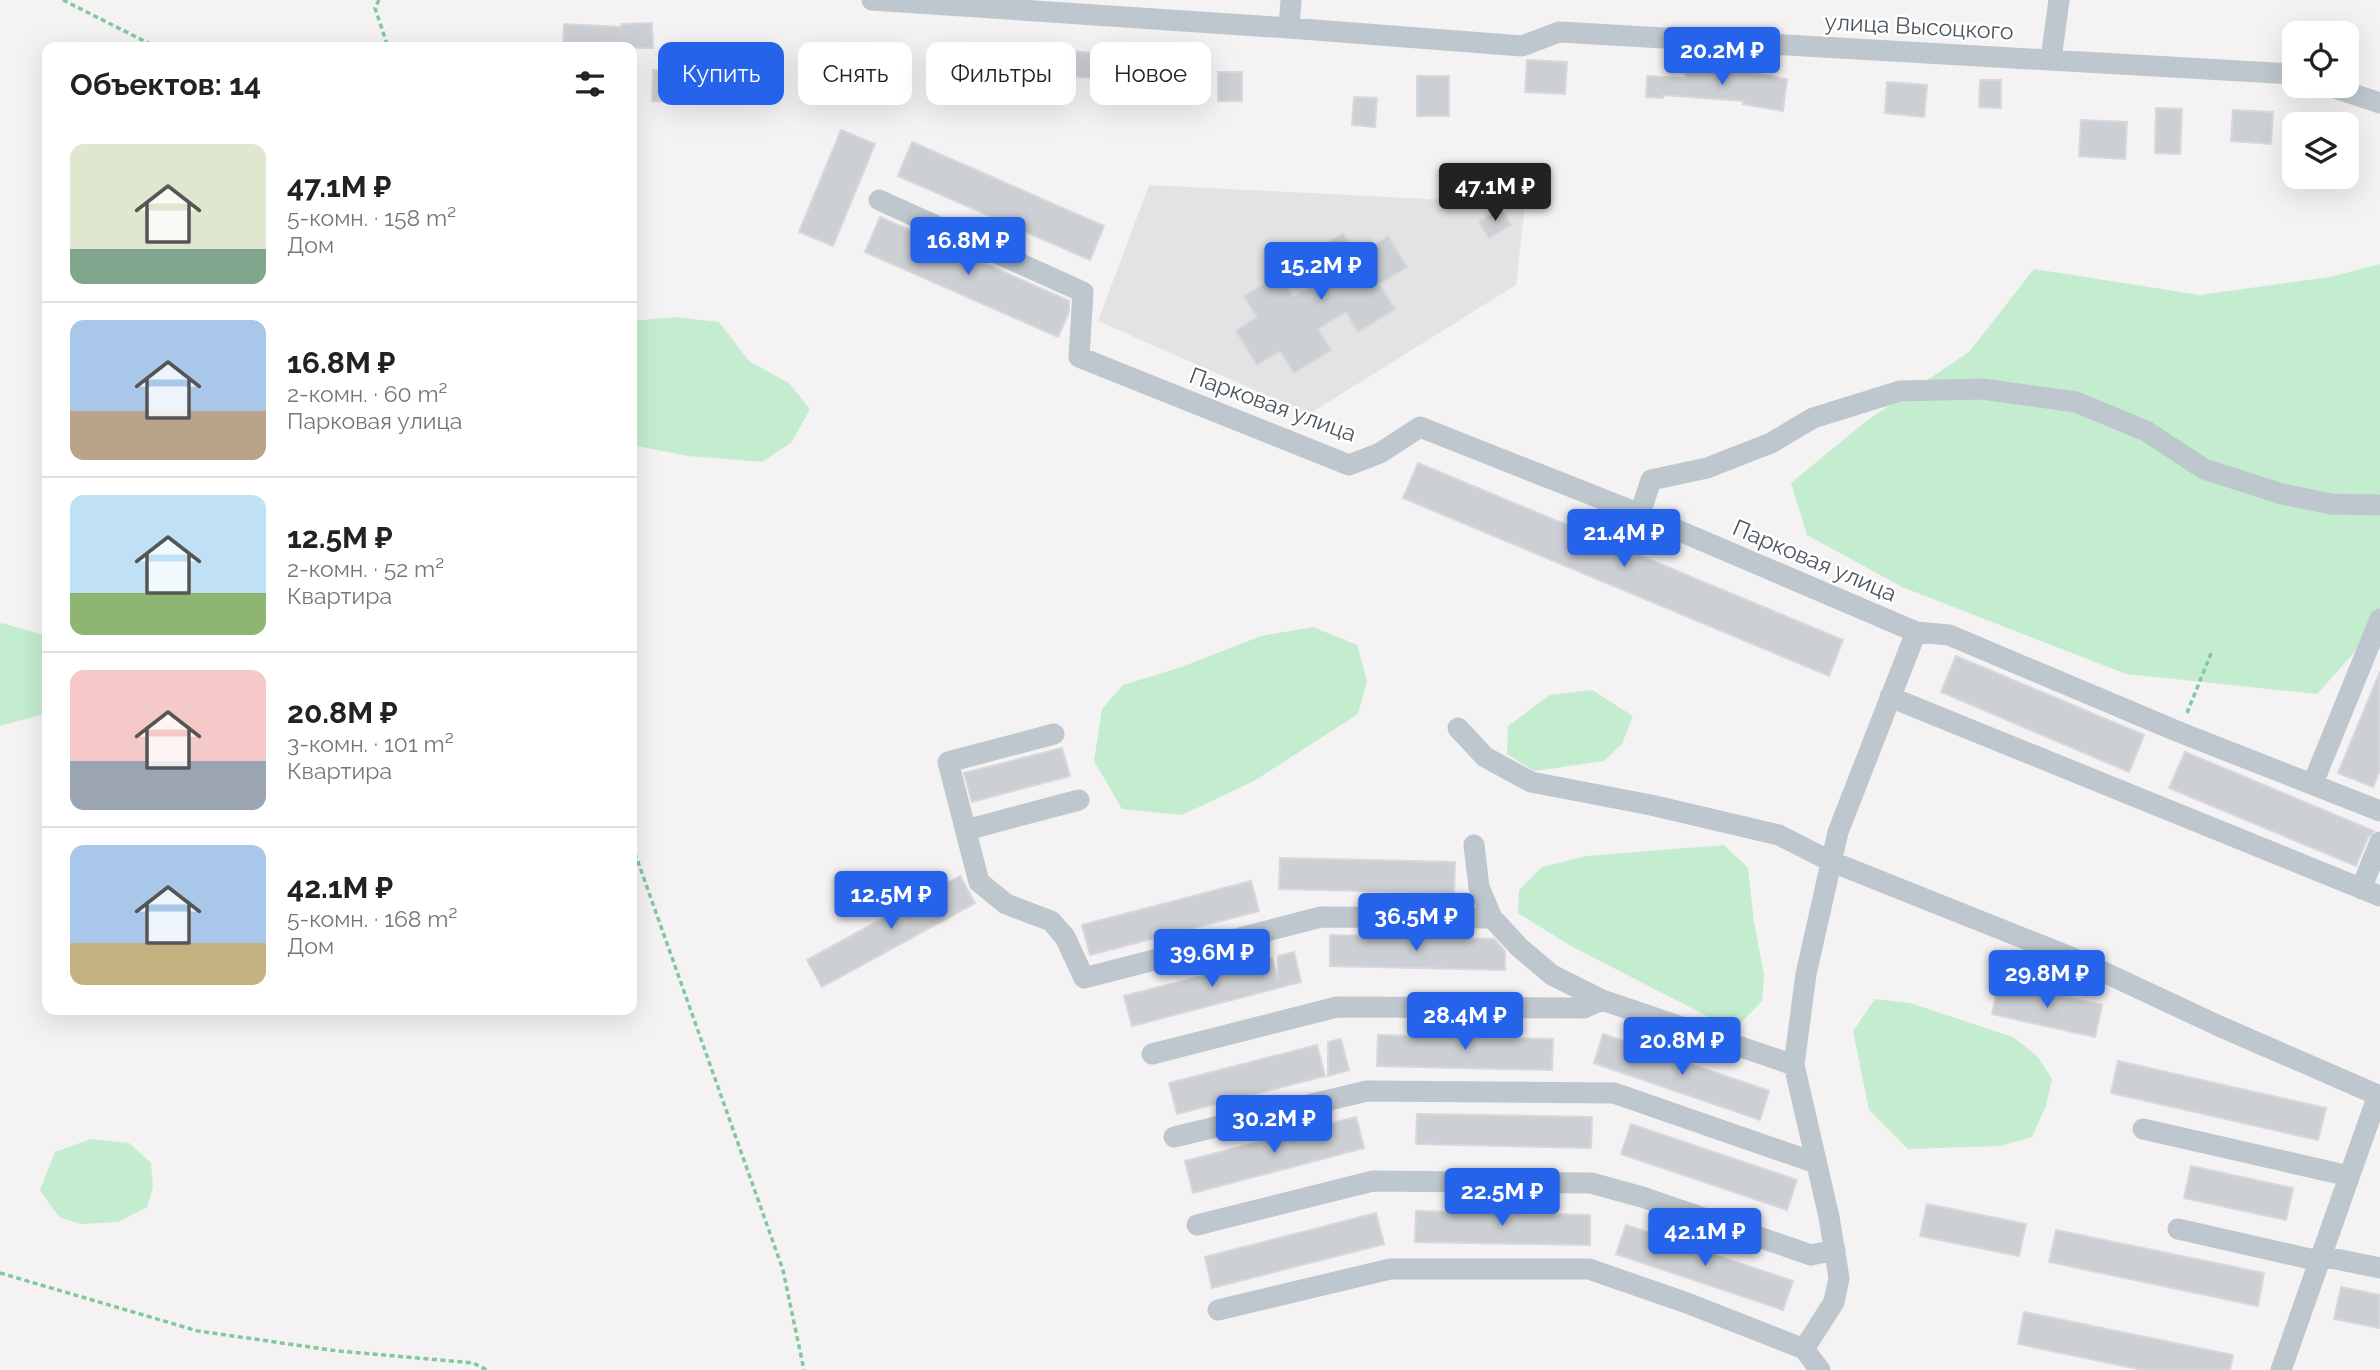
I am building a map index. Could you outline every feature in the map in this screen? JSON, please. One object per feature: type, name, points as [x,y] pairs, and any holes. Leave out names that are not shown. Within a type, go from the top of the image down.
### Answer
[{"type":"street","name":"улица Высоцкого","points":[[872,0],[1522,46],[1559,32],[2282,73]]},
{"type":"street","points":[[1289,28],[1292,0]]},
{"type":"street","points":[[2051,59],[2059,0]]},
{"type":"street","points":[[2359,96],[2380,103]]},
{"type":"street","name":"Парковая улица","points":[[879,200],[1083,292],[1079,356],[1349,466],[1380,453],[1420,427],[1640,514],[1916,632],[1949,635],[2179,732],[2380,811]]},
{"type":"street","points":[[1640,514],[1651,480],[1707,468],[1770,443],[1813,418],[1900,391],[1982,389],[2076,402],[2146,431],[2204,469],[2282,494],[2330,504],[2380,505]]},
{"type":"street","points":[[2313,783],[2380,619]]},
{"type":"street","points":[[1804,1349],[1834,1302],[1839,1279],[1794,1065],[1806,974],[1838,832],[1916,632]]},
{"type":"street","points":[[1890,697],[2371,892],[2380,842]]},
{"type":"street","points":[[1458,728],[1485,757],[1531,782],[1651,805],[1779,835],[1830,861],[2078,960],[2379,1096],[2281,1370]]},
{"type":"street","points":[[1054,734],[948,762],[979,882],[1006,904],[1051,921],[1065,937],[1084,978],[1321,917],[1492,918]]},
{"type":"street","points":[[966,830],[1079,800]]},
{"type":"street","points":[[1474,845],[1479,887],[1492,918],[1520,948],[1552,975],[1602,1000],[1794,1065]]},
{"type":"street","points":[[1152,1054],[1337,1007],[1584,1008],[1602,1000]]},
{"type":"street","points":[[1174,1137],[1367,1091],[1614,1093],[1816,1163]]},
{"type":"street","points":[[2143,1129],[2349,1175]]},
{"type":"street","points":[[1198,1225],[1373,1181],[1591,1183],[1642,1197],[1811,1255],[1835,1250]]},
{"type":"street","points":[[2178,1229],[2380,1268]]},
{"type":"street","points":[[1218,1310],[1390,1269],[1589,1269],[1687,1303],[1804,1349],[1820,1370]]},
{"type":"path","points":[[63,0],[146,42]]},
{"type":"path","points":[[379,0],[375,8],[386,42]]},
{"type":"path","points":[[2179,732],[2212,651]]},
{"type":"path","points":[[637,859],[783,1270],[804,1370]]},
{"type":"path","points":[[0,1273],[198,1331],[338,1351],[473,1363],[487,1370]]},
{"type":"shaded area","points":[[1149,185],[1525,204],[1516,285],[1309,414],[1098,321]]},
{"type":"green space","points":[[2380,264],[2380,624],[2317,694],[2126,674],[1902,587],[1807,535],[1791,483],[1865,422],[1969,352],[2034,269],[2200,295],[2330,277]]},
{"type":"green space","points":[[675,317],[719,322],[749,361],[789,383],[810,409],[792,442],[762,462],[688,456],[637,446],[637,321]]},
{"type":"green space","points":[[0,624],[42,635],[42,714],[0,726]]},
{"type":"green space","points":[[1313,627],[1357,645],[1367,681],[1358,714],[1254,781],[1182,815],[1122,809],[1094,761],[1102,709],[1123,685],[1179,668],[1261,636]]},
{"type":"green space","points":[[1592,690],[1633,716],[1622,744],[1604,761],[1534,771],[1507,754],[1508,726],[1550,695]]},
{"type":"green space","points":[[1724,845],[1748,868],[1764,975],[1762,1001],[1734,1030],[1571,946],[1518,913],[1519,890],[1542,867],[1587,856]]},
{"type":"green space","points":[[1875,999],[1910,1003],[2013,1037],[2038,1057],[2052,1079],[2046,1106],[2032,1137],[2000,1146],[1908,1149],[1869,1110],[1853,1031]]},
{"type":"green space","points":[[91,1139],[129,1143],[151,1163],[153,1188],[147,1207],[118,1222],[80,1224],[59,1217],[40,1190],[55,1152]]},
{"type":"building","points":[[652,23],[653,48],[637,48],[637,42],[563,42],[564,24],[621,27],[621,24]]},
{"type":"building","points":[[1076,52],[1090,53],[1090,78],[1076,77]]},
{"type":"building","points":[[1527,60],[1567,62],[1565,94],[1525,92]]},
{"type":"building","points":[[1686,68],[1746,72],[1787,79],[1783,111],[1743,104],[1744,101],[1663,95],[1663,98],[1646,97],[1647,76],[1685,78]]},
{"type":"building","points":[[653,70],[658,70],[658,101],[652,101]]},
{"type":"building","points":[[1218,72],[1242,72],[1242,101],[1218,101]]},
{"type":"building","points":[[1417,76],[1449,76],[1449,116],[1417,116]]},
{"type":"building","points":[[1980,80],[2001,80],[2001,108],[1979,107]]},
{"type":"building","points":[[1887,82],[1927,85],[1924,117],[1885,113]]},
{"type":"building","points":[[1354,97],[1377,98],[1375,127],[1352,125]]},
{"type":"building","points":[[2156,108],[2182,109],[2180,154],[2155,153]]},
{"type":"building","points":[[2233,110],[2273,112],[2271,144],[2231,141]]},
{"type":"building","points":[[2081,120],[2127,122],[2125,159],[2079,156]]},
{"type":"building","points":[[841,130],[875,144],[833,246],[799,232]]},
{"type":"building","points":[[912,142],[1104,226],[1090,260],[898,176]]},
{"type":"building","points":[[1501,208],[1511,225],[1489,238],[1479,222]]},
{"type":"building","points":[[880,217],[1069,301],[1069,312],[1058,337],[865,252]]},
{"type":"building","points":[[1343,233],[1357,256],[1388,236],[1407,267],[1379,284],[1395,309],[1358,332],[1346,312],[1318,329],[1331,350],[1294,373],[1280,351],[1257,365],[1236,331],[1257,317],[1244,296],[1279,275],[1293,297],[1325,278],[1310,253]]},
{"type":"building","points":[[1418,463],[1843,640],[1829,676],[1403,498]]},
{"type":"building","points":[[1956,656],[2144,735],[2129,772],[1941,692]]},
{"type":"building","points":[[2380,672],[2380,770],[2373,787],[2338,773]]},
{"type":"building","points":[[1062,748],[1070,776],[972,802],[964,773]]},
{"type":"building","points":[[2185,752],[2374,831],[2368,837],[2356,866],[2169,788]]},
{"type":"building","points":[[1280,858],[1455,862],[1454,893],[1279,889]]},
{"type":"building","points":[[960,876],[975,903],[822,987],[807,960]]},
{"type":"building","points":[[1251,881],[1259,911],[1090,955],[1082,925]]},
{"type":"building","points":[[1330,935],[1494,939],[1505,951],[1505,970],[1330,966]]},
{"type":"building","points":[[1294,952],[1301,982],[1132,1026],[1124,996],[1272,958],[1278,980],[1278,956]]},
{"type":"building","points":[[1999,982],[2102,1005],[2095,1037],[1992,1014]]},
{"type":"building","points":[[1603,1034],[1769,1091],[1760,1120],[1594,1063]]},
{"type":"building","points":[[1378,1035],[1553,1039],[1552,1070],[1377,1066]]},
{"type":"building","points":[[1341,1039],[1349,1070],[1328,1076],[1328,1042]]},
{"type":"building","points":[[1317,1045],[1325,1076],[1177,1114],[1169,1083]]},
{"type":"building","points":[[2118,1061],[2326,1108],[2318,1140],[2111,1093]]},
{"type":"building","points":[[1417,1114],[1592,1117],[1591,1148],[1416,1144]]},
{"type":"building","points":[[1356,1117],[1364,1148],[1193,1193],[1185,1161]]},
{"type":"building","points":[[1631,1124],[1797,1180],[1787,1210],[1621,1154]]},
{"type":"building","points":[[2191,1166],[2293,1188],[2286,1220],[2184,1198]]},
{"type":"building","points":[[1927,1204],[2026,1224],[2019,1256],[1920,1236]]},
{"type":"building","points":[[1416,1211],[1590,1215],[1590,1245],[1415,1242]]},
{"type":"building","points":[[1376,1213],[1384,1244],[1212,1288],[1205,1257]]},
{"type":"building","points":[[1626,1225],[1793,1281],[1783,1310],[1616,1254]]},
{"type":"building","points":[[2056,1230],[2264,1273],[2258,1306],[2049,1262]]},
{"type":"building","points":[[2341,1287],[2380,1295],[2380,1328],[2334,1319]]},
{"type":"building","points":[[2024,1312],[2233,1355],[2230,1370],[2143,1370],[2018,1344]]}]
